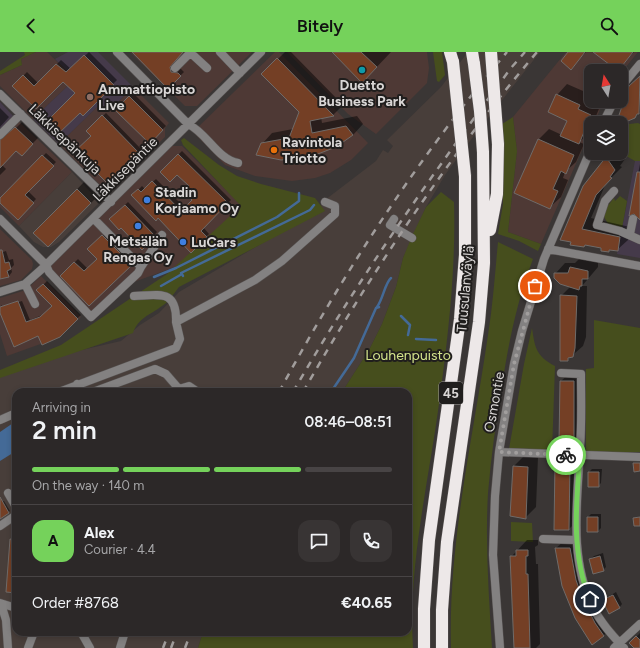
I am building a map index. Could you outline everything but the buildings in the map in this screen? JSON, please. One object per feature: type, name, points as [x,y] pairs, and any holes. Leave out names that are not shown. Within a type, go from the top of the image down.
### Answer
[{"type":"highway","points":[[484,263],[497,194],[498,144],[491,52]]},
{"type":"highway","name":"Tuusulanväylä","points":[[424,648],[424,609],[429,540],[460,319],[465,255],[464,176],[452,55]]},
{"type":"highway","name":"Tuusulanväylä","points":[[442,648],[442,610],[447,542],[478,322],[484,263],[483,152],[480,111],[473,56]]},
{"type":"street","points":[[220,52],[240,72]]},
{"type":"street","name":"Läkkisepäntie","points":[[0,292],[24,284],[46,265],[188,124],[225,82],[240,72],[261,52]]},
{"type":"street","points":[[122,54],[188,124],[195,127],[227,159],[238,163]]},
{"type":"street","points":[[175,68],[193,54],[208,67]]},
{"type":"street","points":[[628,79],[640,64]]},
{"type":"street","name":"Läkkisepänkuja","points":[[0,94],[111,202]]},
{"type":"street","points":[[0,135],[21,114]]},
{"type":"street","name":"Osmontie","points":[[500,648],[493,555],[495,496],[499,452],[519,340],[548,249],[586,160]]},
{"type":"street","points":[[614,190],[605,201],[597,225],[630,234],[640,240]]},
{"type":"street","points":[[176,322],[255,280],[282,261],[335,214],[335,206],[325,202]]},
{"type":"street","points":[[0,219],[46,265],[49,272],[91,317],[138,273],[140,267],[162,235]]},
{"type":"street","points":[[94,219],[140,267]]},
{"type":"street","points":[[394,219],[390,225],[412,238]]},
{"type":"street","points":[[630,234],[633,219]]},
{"type":"street","points":[[548,249],[640,266]]},
{"type":"street","points":[[24,284],[35,304]]},
{"type":"street","points":[[68,388],[176,348],[180,339],[176,322],[176,309],[174,302],[159,295],[134,296]]},
{"type":"street","points":[[104,388],[155,369],[166,374],[176,388]]},
{"type":"street","points":[[561,373],[581,374],[580,456],[576,540],[586,591],[593,608],[619,646],[640,624]]},
{"type":"street","points":[[78,384],[81,388]]},
{"type":"street","points":[[0,420],[12,415]]},
{"type":"street","points":[[499,452],[640,457]]},
{"type":"street","points":[[8,493],[12,500]]},
{"type":"street","points":[[0,526],[12,518]]},
{"type":"street","points":[[543,539],[576,540]]},
{"type":"street","points":[[1,603],[12,607]]},
{"type":"street","points":[[1,603],[6,620],[8,648]]},
{"type":"street","points":[[28,648],[32,636]]},
{"type":"street","points":[[83,636],[90,648]]},
{"type":"street","points":[[120,648],[124,636]]},
{"type":"shaded area","points":[[36,52],[47,52],[75,79],[33,119],[0,86],[0,75],[22,65],[21,59]]},
{"type":"shaded area","name":"Ammattiopisto Live","points":[[68,52],[98,52],[133,87],[108,112],[100,104],[59,144],[33,119],[75,79],[55,59]]},
{"type":"shaded area","points":[[130,52],[252,52],[197,106],[185,106]]},
{"type":"shaded area","points":[[275,52],[279,52],[368,143],[351,160],[330,173],[315,178],[292,181],[255,176],[225,165],[193,132]]},
{"type":"shaded area","points":[[287,52],[427,52],[429,68],[427,83],[376,134],[348,114]]},
{"type":"shaded area","points":[[468,52],[540,52],[445,175],[426,207],[403,258],[396,287],[382,324],[369,350],[345,388],[12,388],[12,636],[202,636],[198,648],[0,648],[0,376],[51,357],[121,341],[140,325],[159,313],[179,292],[317,211],[325,200],[376,161],[383,150],[388,153],[393,146],[387,140],[441,87]]},
{"type":"shaded area","points":[[566,52],[638,52],[628,64],[584,64],[584,108],[601,108],[597,116],[584,116],[584,145],[541,244],[508,232],[517,151],[513,117]]},
{"type":"shaded area","points":[[133,87],[169,123],[165,128],[165,137],[109,192],[105,190],[59,144],[100,104],[109,112]]},
{"type":"shaded area","points":[[0,102],[14,117],[0,131]]},
{"type":"shaded area","points":[[14,117],[72,172],[19,226],[0,207],[0,131]]},
{"type":"shaded area","points":[[172,146],[182,146],[242,206],[178,266],[131,283],[95,312],[87,314],[45,272]]},
{"type":"shaded area","points":[[635,161],[640,161],[640,258],[617,254]]},
{"type":"shaded area","points":[[72,172],[96,198],[98,204],[59,242],[51,247],[43,247],[34,242],[19,226]]},
{"type":"shaded area","points":[[0,229],[32,260],[33,264],[32,269],[21,280],[0,286]]},
{"type":"shaded area","points":[[41,276],[81,317],[60,337],[7,356],[0,334],[0,298],[26,290]]},
{"type":"green space","points":[[24,52],[36,52],[21,59],[22,65],[0,75],[0,71],[25,55]]},
{"type":"green space","points":[[433,52],[442,52],[445,75],[439,82],[437,81]]},
{"type":"green space","points":[[513,117],[517,151],[508,232],[541,244],[538,251],[519,241],[498,234],[503,204],[502,124]]},
{"type":"green space","points":[[628,124],[640,124],[640,161],[635,161],[628,157]]},
{"type":"green space","points":[[184,138],[219,165],[237,176],[315,198],[325,211],[179,287],[165,304],[141,320],[133,333],[0,378],[0,370],[61,345],[167,274],[241,206],[183,145],[181,140]]},
{"type":"green space","name":"Louhenpuisto","points":[[441,192],[454,202],[454,253],[453,278],[442,379],[416,556],[412,617],[412,388],[345,388],[369,350],[382,324],[396,287],[403,258],[426,207]]},
{"type":"green space","points":[[620,196],[627,201],[622,228],[608,224],[602,213],[614,198],[615,201]]},
{"type":"green space","points":[[498,242],[533,259],[522,290],[511,337],[500,398],[488,493],[488,571],[492,648],[451,648],[453,569],[457,530],[490,323]]},
{"type":"green space","points":[[594,320],[640,328],[640,452],[586,452],[586,369],[594,368]]},
{"type":"green space","points":[[532,328],[534,341],[540,355],[555,366],[552,452],[509,449]]},
{"type":"green space","points":[[511,522],[532,523],[533,542],[511,541]]},
{"type":"green space","name":"Louhenpuisto","points":[[412,617],[413,648],[198,648],[202,636],[412,636]]},
{"type":"water","points":[[12,424],[12,454],[0,461],[0,432]]},
{"type":"waterway","points":[[176,268],[277,217],[299,201],[299,193]]},
{"type":"waterway","points":[[181,273],[310,210],[314,205]]},
{"type":"waterway","points":[[154,277],[176,268]]},
{"type":"waterway","points":[[161,286],[182,274],[183,276]]},
{"type":"waterway","points":[[377,307],[391,278]]},
{"type":"waterway","points":[[334,388],[354,358],[376,308],[379,307]]},
{"type":"waterway","points":[[401,316],[410,325],[408,335]]},
{"type":"waterway","points":[[416,339],[436,340]]},
{"type":"railway","points":[[281,388],[330,303],[384,216],[443,132],[507,52]]},
{"type":"railway","points":[[295,388],[344,308],[397,227],[482,107],[525,52]]},
{"type":"railway","points":[[305,388],[356,303],[412,217],[472,133],[537,52]]},
{"type":"railway","points":[[163,648],[168,636]]},
{"type":"railway","points":[[171,648],[176,636]]},
{"type":"railway","points":[[185,648],[190,636]]},
{"type":"way so far","points":[[535,286],[514,364],[499,452],[532,455],[566,455]]},
{"type":"place","name":"Duetto Business Park","points":[[362,70]]},
{"type":"place","name":"Ammattiopisto Live","points":[[90,97]]},
{"type":"place","name":"Ravintola Triotto","points":[[274,150]]},
{"type":"place","name":"Stadin Korjaamo Oy","points":[[147,200]]},
{"type":"place","name":"Metsälän Rengas Oy","points":[[138,226]]},
{"type":"place","name":"LuCars","points":[[183,242]]},
{"type":"route","points":[[566,455],[580,456],[576,540],[581,571],[586,591],[590,599]]}]
